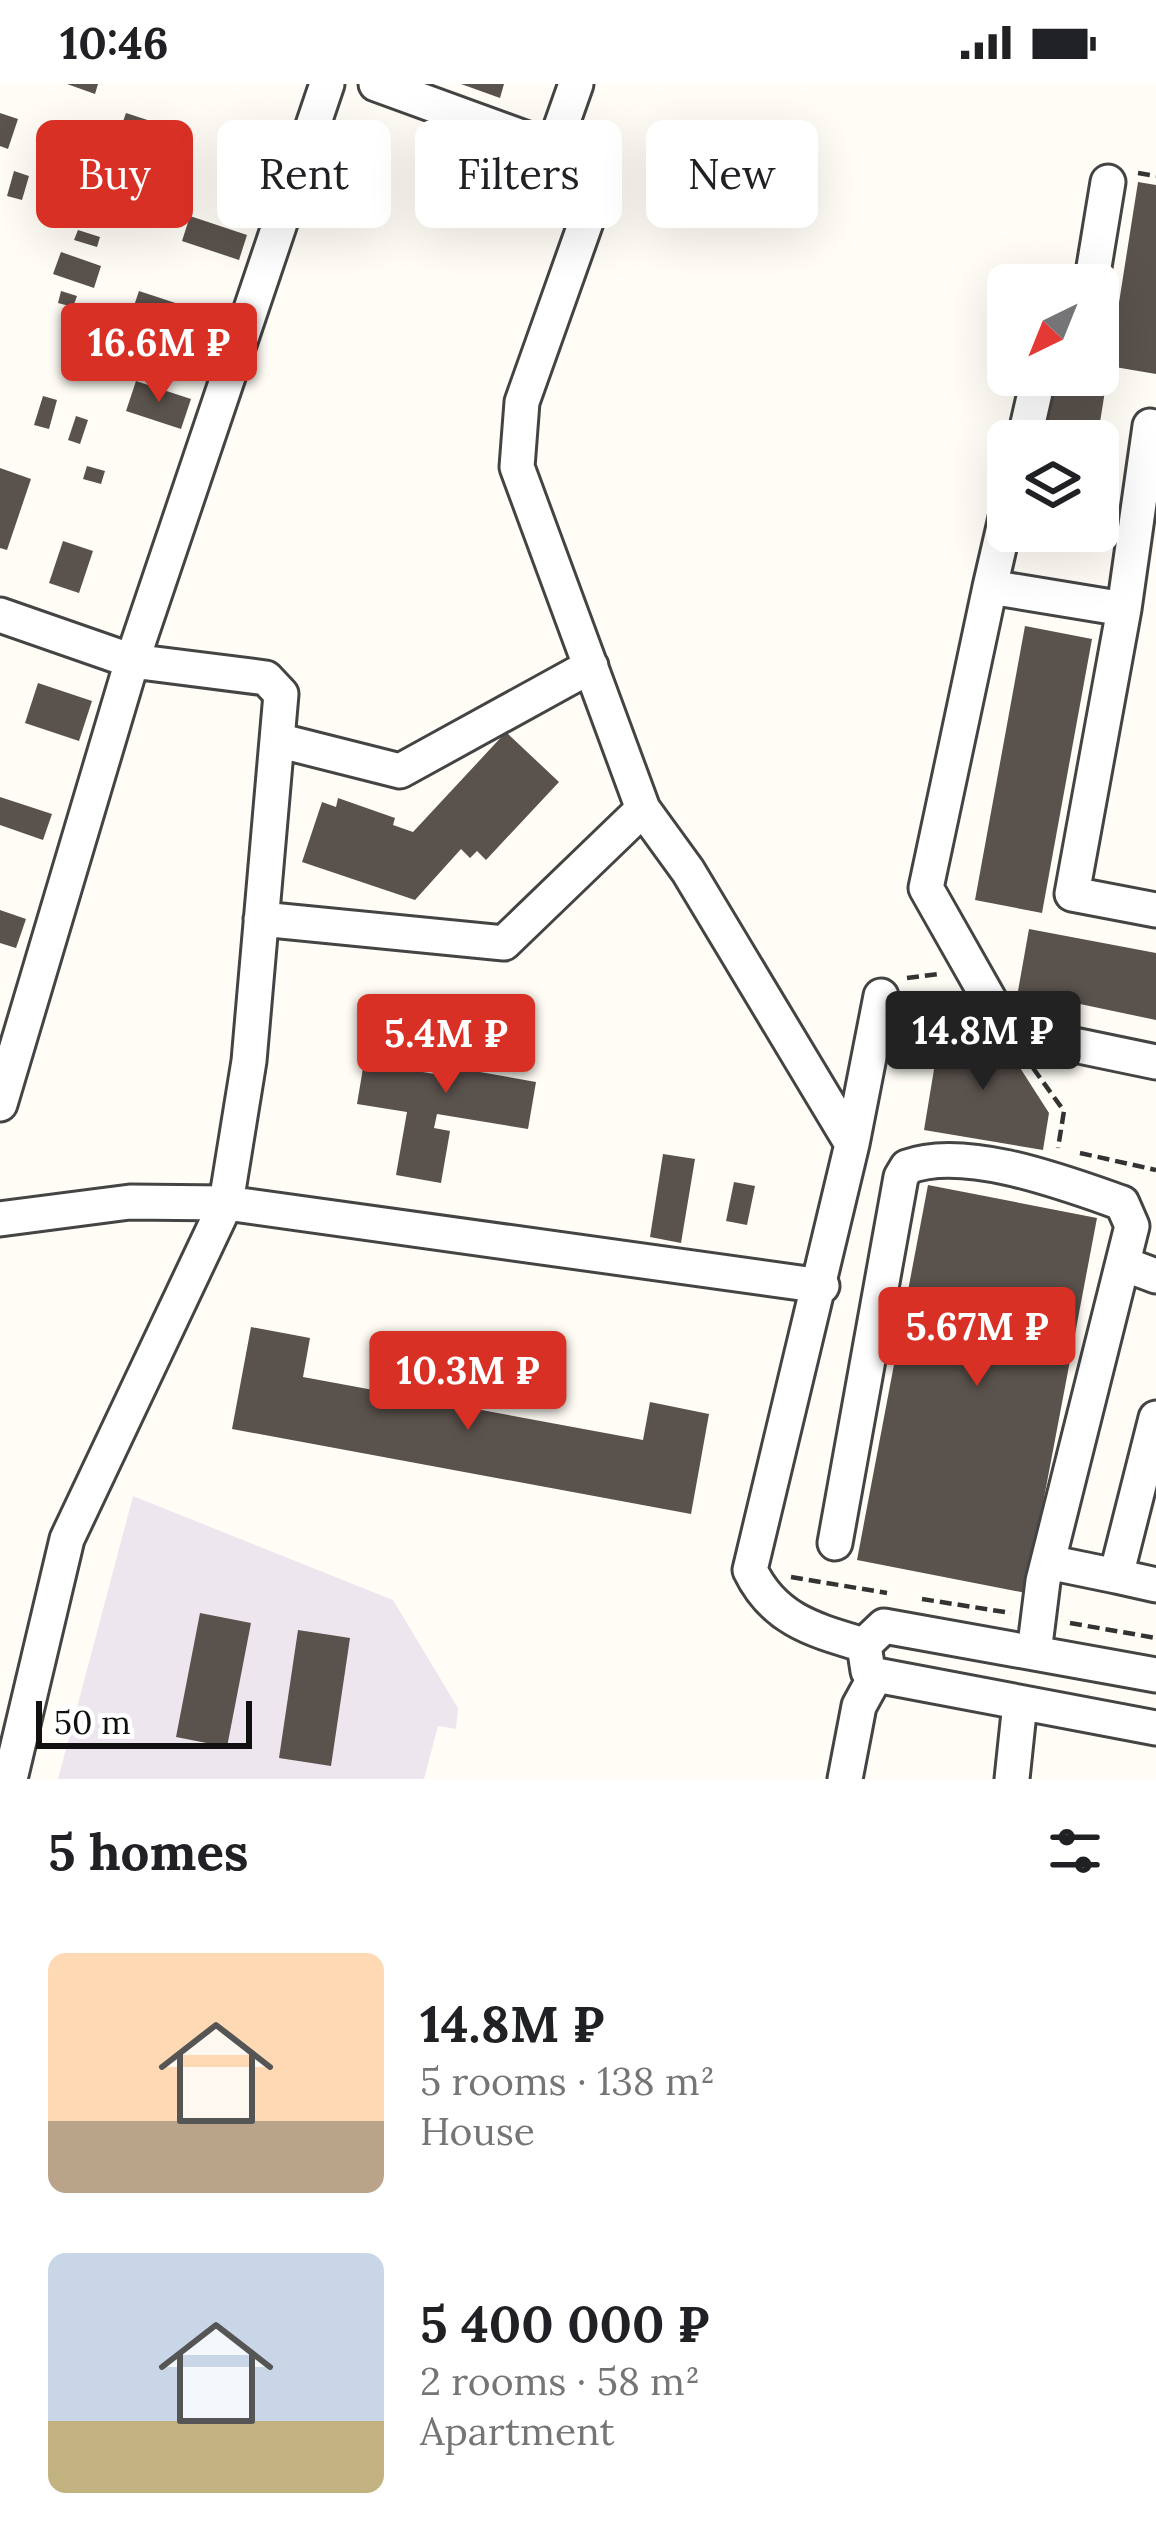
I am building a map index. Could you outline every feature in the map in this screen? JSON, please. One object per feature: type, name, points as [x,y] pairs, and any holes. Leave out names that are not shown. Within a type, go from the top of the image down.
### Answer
[{"type":"street","points":[[0,1104],[132,662],[327,84]]},
{"type":"street","points":[[378,84],[476,120]]},
{"type":"street","points":[[563,120],[576,84]]},
{"type":"street","points":[[1094,264],[1108,182]]},
{"type":"street","points":[[584,228],[522,402],[517,467],[643,809],[688,871],[853,1144]]},
{"type":"street","points":[[1156,428],[1150,426],[1124,609],[1072,894],[1156,910]]},
{"type":"street","points":[[998,552],[926,888],[1007,1031],[1156,1062]]},
{"type":"street","points":[[990,587],[1124,609]]},
{"type":"street","points":[[0,616],[132,662],[266,678],[280,694],[249,1060],[226,1203],[67,1539],[10,1779]]},
{"type":"street","points":[[277,740],[400,770],[591,666]]},
{"type":"street","points":[[261,919],[504,943],[643,809]]},
{"type":"street","points":[[881,996],[822,1286],[750,1570],[770,1604],[803,1627],[870,1660],[1020,1703],[1156,1728]]},
{"type":"street","points":[[835,1544],[901,1177],[907,1167],[945,1159],[1051,1179],[1122,1203],[1132,1226],[1140,1270],[1048,1562],[1034,1653]]},
{"type":"street","points":[[0,1220],[130,1202],[226,1203],[822,1286]]},
{"type":"street","points":[[1116,1576],[1156,1418]]},
{"type":"street","points":[[1048,1562],[1156,1586]]},
{"type":"street","points":[[845,1779],[874,1630],[884,1626],[1156,1675]]},
{"type":"street","points":[[1012,1779],[1020,1703]]},
{"type":"path","points":[[881,996],[895,979],[973,970]]},
{"type":"path","points":[[1007,1031],[1064,1111],[1058,1148]]},
{"type":"path","points":[[750,1570],[1156,1638]]},
{"type":"shaded area","points":[[133,1496],[393,1600],[458,1708],[456,1729],[438,1726],[424,1779],[58,1779]]},
{"type":"building","points":[[67,84],[98,84],[95,94]]},
{"type":"building","points":[[461,84],[504,84],[500,98]]},
{"type":"building","points":[[0,113],[18,119],[8,149],[0,146]]},
{"type":"building","points":[[14,171],[29,176],[22,200],[7,196]]},
{"type":"building","points":[[1138,182],[1156,185],[1156,374],[1119,368],[1119,303]]},
{"type":"building","points":[[193,217],[247,235],[239,260],[182,241],[186,228],[193,228]]},
{"type":"building","points":[[78,230],[100,237],[97,247],[74,240]]},
{"type":"building","points":[[61,252],[101,266],[94,288],[53,274]]},
{"type":"building","points":[[61,291],[77,296],[73,307],[58,303]]},
{"type":"building","points":[[139,291],[221,318],[210,351],[128,323]]},
{"type":"building","points":[[99,356],[127,365],[123,380],[95,371]]},
{"type":"building","points":[[136,381],[191,399],[181,429],[126,411]]},
{"type":"building","points":[[43,396],[57,400],[49,429],[34,425]]},
{"type":"building","points":[[1044,396],[1104,396],[1100,420],[1040,420]]},
{"type":"building","points":[[76,416],[88,420],[80,444],[68,440]]},
{"type":"building","points":[[87,466],[105,471],[101,484],[83,479]]},
{"type":"building","points":[[0,468],[31,479],[7,550],[0,548]]},
{"type":"building","points":[[63,541],[93,551],[79,593],[49,583]]},
{"type":"building","points":[[1025,626],[1092,639],[1042,913],[975,900]]},
{"type":"building","points":[[38,683],[92,701],[79,741],[25,723]]},
{"type":"building","points":[[506,732],[559,782],[486,860],[477,851],[470,858],[461,849],[415,900],[302,862],[322,802],[336,807],[338,798],[395,818],[393,825],[413,832]]},
{"type":"building","points":[[0,797],[52,814],[43,840],[0,825]]},
{"type":"building","points":[[0,910],[26,919],[16,948],[0,943]]},
{"type":"building","points":[[1029,929],[1156,953],[1156,1020],[1018,991]]},
{"type":"building","points":[[451,1006],[490,1013],[480,1072],[536,1082],[528,1129],[437,1114],[434,1128],[450,1131],[441,1183],[396,1175],[407,1112],[357,1104],[364,1062],[452,1077],[454,1062],[442,1060]]},
{"type":"building","points":[[941,1027],[999,1035],[1049,1113],[1043,1150],[924,1130]]},
{"type":"building","points":[[663,1154],[695,1159],[681,1243],[650,1237]]},
{"type":"building","points":[[734,1182],[755,1186],[747,1225],[726,1221]]},
{"type":"building","points":[[928,1185],[1097,1218],[1026,1593],[857,1560]]},
{"type":"building","points":[[251,1327],[310,1338],[303,1377],[643,1440],[650,1402],[709,1414],[691,1514],[232,1429]]},
{"type":"building","points":[[200,1613],[251,1623],[227,1747],[176,1737]]},
{"type":"building","points":[[298,1630],[350,1638],[331,1766],[279,1758]]}]
